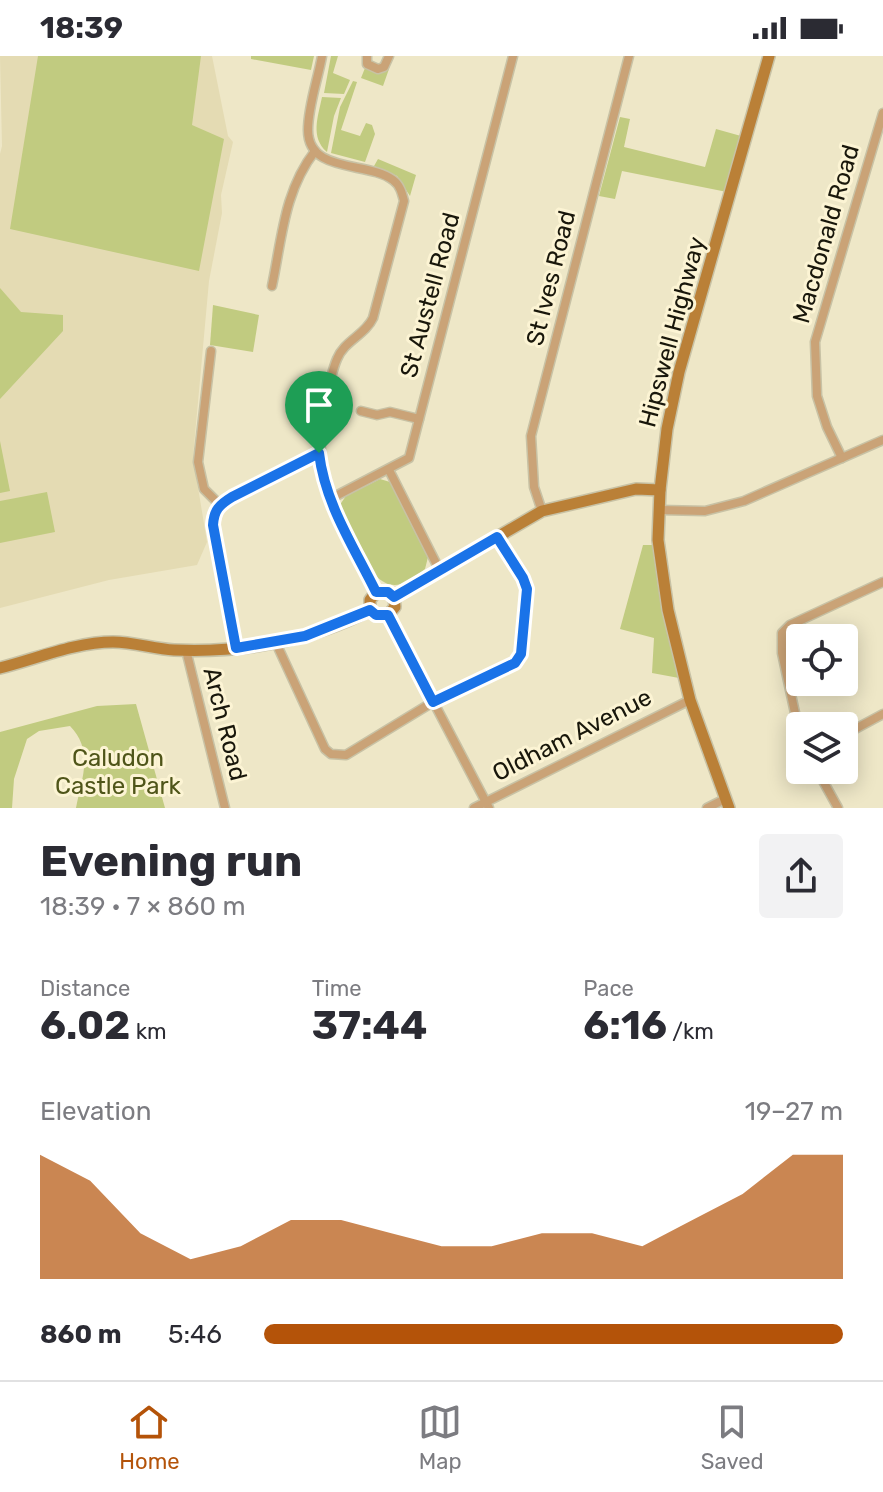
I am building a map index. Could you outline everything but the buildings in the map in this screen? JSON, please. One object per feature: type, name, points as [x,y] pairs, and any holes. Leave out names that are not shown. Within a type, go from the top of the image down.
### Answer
[{"type":"street","points":[[322,56],[308,128],[315,151],[330,161],[389,177],[400,188],[404,201],[372,321],[336,361],[321,415],[319,453],[322,477],[376,592]]},
{"type":"street","points":[[367,56],[367,64],[378,69],[384,67],[389,56]]},
{"type":"street","name":"St Austell Road","points":[[330,499],[409,458],[513,56]]},
{"type":"street","name":"St Ives Road","points":[[542,511],[534,487],[531,436],[629,56]]},
{"type":"street","name":"Hipswell Highway","points":[[727,803],[690,700],[666,601],[658,540],[660,490],[667,429],[679,372],[769,56]]},
{"type":"street","name":"Macdonald Road","points":[[842,458],[817,396],[815,342],[883,113]]},
{"type":"street","points":[[272,286],[291,193],[298,175],[315,151]]},
{"type":"street","points":[[211,351],[198,462],[204,489],[219,504]]},
{"type":"street","points":[[361,411],[377,415],[390,412],[419,419]]},
{"type":"street","points":[[660,510],[705,511],[724,507],[883,440]]},
{"type":"street","points":[[236,648],[213,525],[214,512],[219,504],[319,453]]},
{"type":"street","points":[[389,470],[440,571]]},
{"type":"street","points":[[394,597],[542,511],[636,489],[660,490]]},
{"type":"street","points":[[276,643],[325,749],[331,754],[346,755],[433,702],[519,659],[527,589],[497,537]]},
{"type":"street","points":[[795,712],[782,653],[782,635],[790,625],[883,582]]},
{"type":"street","points":[[370,610],[376,615],[388,615],[395,607],[394,597],[388,592],[376,592]]},
{"type":"street","points":[[370,610],[370,600],[376,592]]},
{"type":"street","points":[[0,668],[92,644],[121,642],[186,650],[276,643],[319,632],[370,610]]},
{"type":"street","points":[[388,615],[487,804]]},
{"type":"street","name":"Arch Road","points":[[186,650],[225,808]]},
{"type":"street","name":"Oldham Avenue","points":[[474,808],[690,700]]},
{"type":"street","points":[[858,727],[883,714]]},
{"type":"street","points":[[825,784],[838,808]]},
{"type":"street","points":[[707,808],[727,803]]},
{"type":"shaded area","points":[[0,56],[212,56],[228,136],[233,142],[221,195],[222,213],[209,281],[193,457],[207,542],[197,565],[109,580],[0,608],[2,146]]},
{"type":"green space","points":[[38,56],[201,56],[192,125],[224,139],[199,271],[10,229]]},
{"type":"green space","points":[[251,56],[314,56],[311,70],[251,59]]},
{"type":"green space","points":[[331,56],[338,56],[333,73],[350,80],[344,94],[324,93]]},
{"type":"green space","points":[[365,68],[375,73],[389,69],[383,86],[361,78]]},
{"type":"green space","points":[[353,81],[357,82],[341,130],[360,136],[366,123],[372,125],[375,134],[365,162],[331,153],[340,107]]},
{"type":"green space","points":[[322,97],[341,98],[327,152],[317,133]]},
{"type":"green space","points":[[620,117],[630,119],[624,147],[705,167],[716,129],[741,136],[727,192],[622,171],[615,199],[599,196]]},
{"type":"green space","points":[[378,159],[416,175],[410,196],[397,176],[374,166]]},
{"type":"green space","points":[[0,288],[21,312],[63,315],[63,331],[0,399]]},
{"type":"green space","points":[[213,305],[259,315],[253,352],[210,345]]},
{"type":"green space","points":[[0,441],[10,491],[0,493]]},
{"type":"green space","points":[[380,479],[390,482],[428,557],[425,569],[401,584],[390,584],[370,570],[339,506],[346,496]]},
{"type":"green space","points":[[47,492],[55,532],[0,543],[0,501]]},
{"type":"green space","points":[[643,545],[653,545],[658,586],[679,678],[652,673],[654,638],[620,629]]},
{"type":"green space","name":"Caludon Castle Park","points":[[136,704],[165,808],[76,808],[84,755],[82,745],[70,726],[39,731],[27,739],[14,779],[12,808],[0,808],[0,732],[97,706]]},
{"type":"route","points":[[319,453],[324,482],[334,508],[376,592],[388,592],[394,597],[497,537],[527,589],[521,654],[515,663],[433,702],[388,615],[376,615],[370,610],[305,636],[236,648],[213,525],[214,512],[219,504],[319,453]]}]
